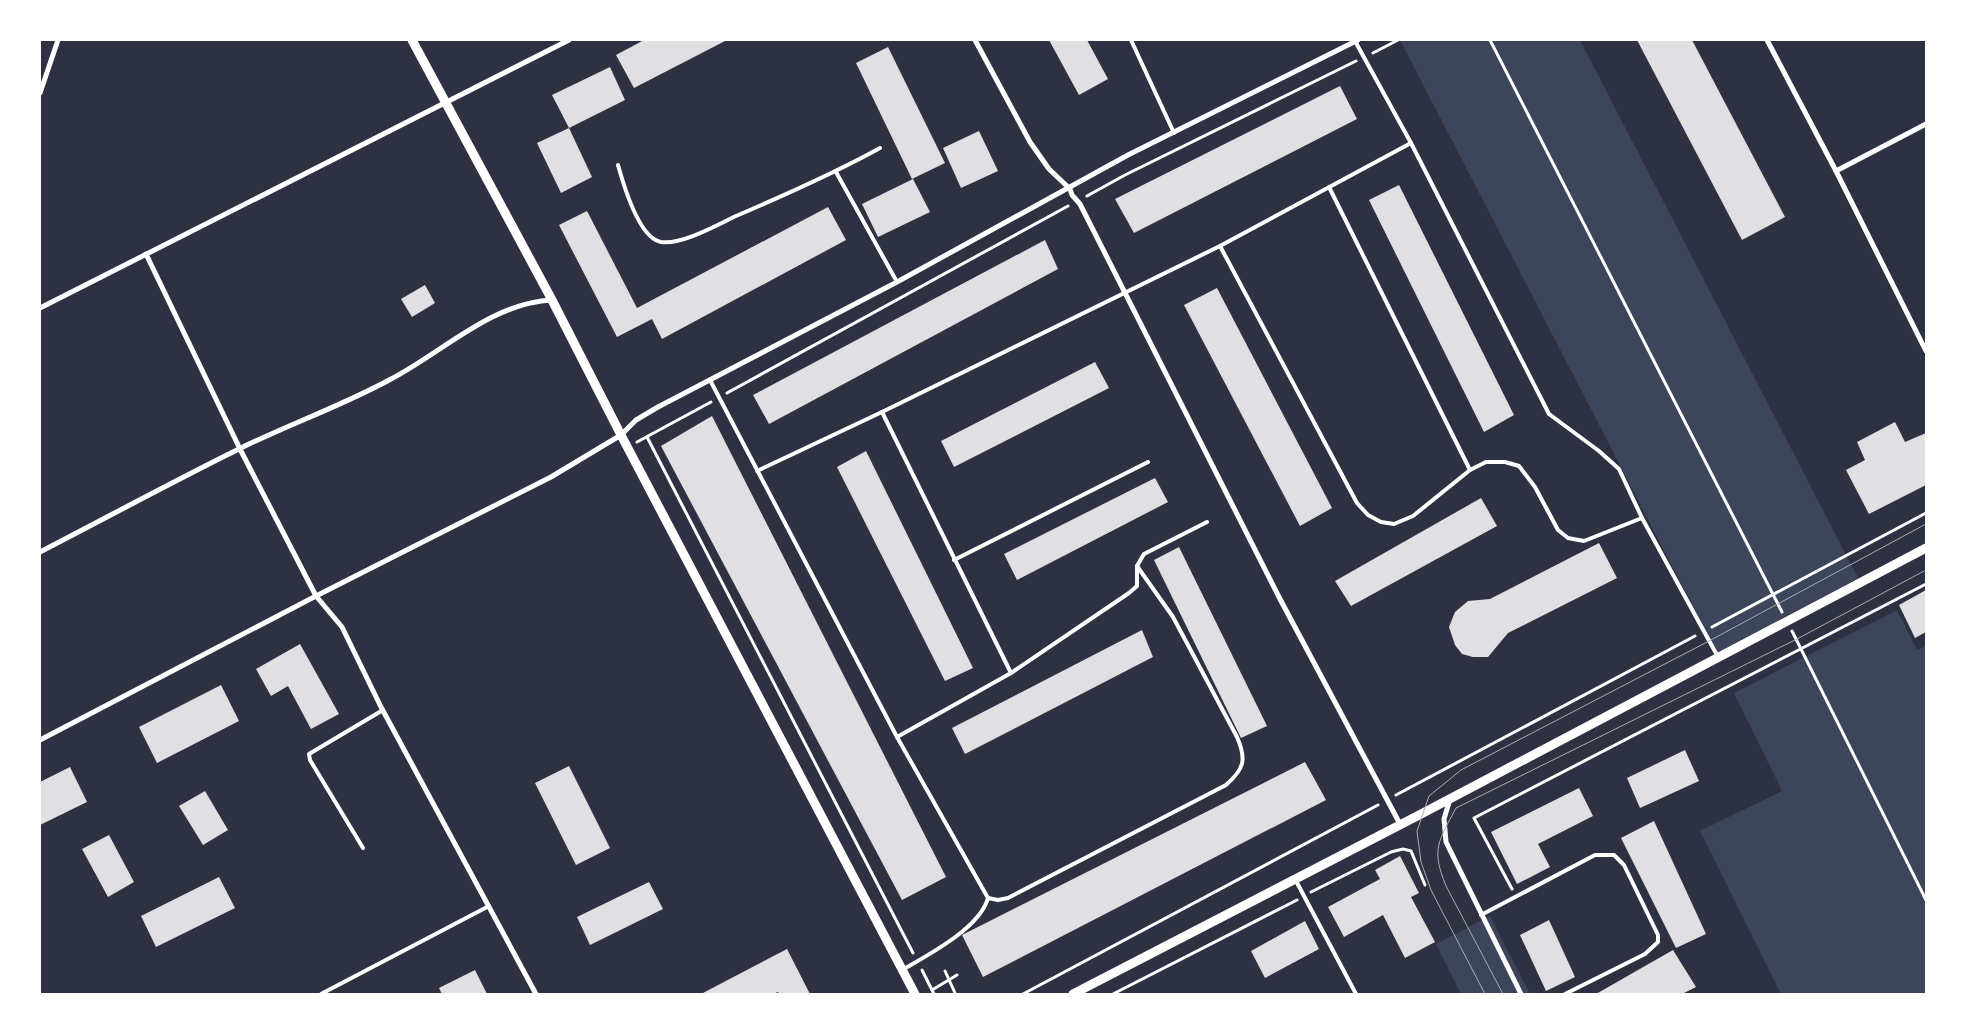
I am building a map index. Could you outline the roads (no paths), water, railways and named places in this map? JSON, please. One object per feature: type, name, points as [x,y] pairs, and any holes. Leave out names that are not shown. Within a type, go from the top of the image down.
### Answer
[{"type":"street","points":[[40,93],[58,40]]},
{"type":"street","points":[[412,40],[552,300],[915,994]]},
{"type":"street","points":[[40,308],[446,104],[569,40]]},
{"type":"street","points":[[975,40],[1030,142],[1049,169],[1070,189],[1072,195],[1080,204],[1280,599],[1400,824]]},
{"type":"street","points":[[1767,40],[1836,171],[1926,352]]},
{"type":"street","points":[[40,740],[316,596],[543,481],[621,435],[630,425],[647,413],[1070,189],[1128,155],[1356,41]]},
{"type":"street","points":[[1836,171],[1926,124]]},
{"type":"street","points":[[146,254],[240,449],[316,596],[342,627],[383,710],[536,994]]},
{"type":"street","points":[[40,552],[240,449],[391,380],[462,334],[497,315],[524,303],[552,300]]},
{"type":"street","points":[[1073,994],[1450,799],[1926,548]]},
{"type":"street","points":[[1450,799],[1444,818],[1446,842],[1521,994]]},
{"type":"lane","points":[[1131,40],[1174,133]]},
{"type":"lane","points":[[1356,41],[1412,143],[1549,414],[1599,451],[1619,469],[1642,518],[1718,657]]},
{"type":"lane","points":[[757,471],[882,412],[1220,246],[1412,143]]},
{"type":"lane","points":[[618,165],[624,188],[643,227],[660,242],[688,237],[836,172],[880,148]]},
{"type":"lane","points":[[836,172],[896,282]]},
{"type":"lane","points":[[1330,187],[1470,470]]},
{"type":"lane","points":[[1220,246],[1357,503],[1368,515],[1381,522],[1394,524],[1413,516],[1470,470],[1486,462],[1505,462],[1519,466],[1535,487],[1558,530],[1568,538],[1584,541],[1642,518]]},
{"type":"lane","points":[[710,380],[897,737],[988,898],[998,900],[1008,898],[1226,785],[1238,774],[1243,763],[1243,750],[1237,737],[1176,623],[1137,566]]},
{"type":"lane","points":[[882,412],[1011,673]]},
{"type":"lane","points":[[954,560],[1148,462]]},
{"type":"lane","points":[[897,737],[1011,673],[1129,593],[1137,586],[1137,566],[1144,554],[1207,522]]},
{"type":"lane","points":[[363,848],[310,760],[310,754],[383,710]]},
{"type":"lane","points":[[1481,915],[1595,855],[1614,855],[1624,865],[1658,935],[1658,942],[1645,954],[1565,994]]},
{"type":"lane","points":[[1295,879],[1356,994]]},
{"type":"lane","points":[[902,970],[944,945],[966,929],[985,906],[988,898]]},
{"type":"lane","points":[[321,994],[489,906]]},
{"type":"tram line","points":[[1485,994],[1431,890],[1421,862],[1417,831],[1429,796],[1461,770],[1709,641],[1926,524]]},
{"type":"tram line","points":[[1503,994],[1441,873],[1438,854],[1439,846],[1456,808],[1797,639],[1926,570]]}]
